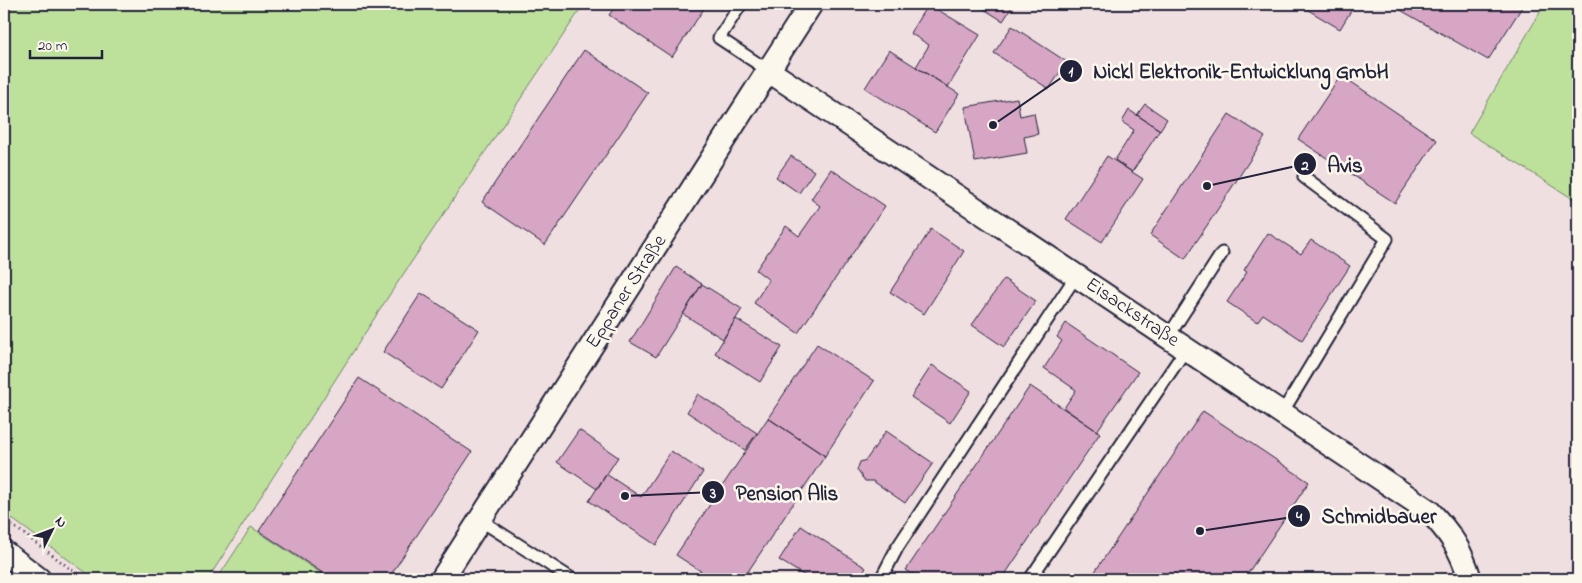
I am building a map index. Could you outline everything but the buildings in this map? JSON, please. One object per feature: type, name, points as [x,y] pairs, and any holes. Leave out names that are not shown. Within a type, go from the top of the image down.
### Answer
[{"type":"street","name":"Eppaner Straße","points":[[442,579],[811,4]]},
{"type":"street","name":"Eisackstraße","points":[[769,71],[1429,511],[1448,531],[1461,554],[1470,579]]},
{"type":"street","points":[[4,552],[40,579]]},
{"type":"lane","points":[[741,4],[719,38],[769,71]]},
{"type":"lane","points":[[1282,414],[1387,239],[1304,177]]},
{"type":"lane","points":[[1030,579],[1177,343],[1222,253]]},
{"type":"lane","points":[[880,579],[897,548],[1076,276]]},
{"type":"lane","points":[[480,520],[572,579]]},
{"type":"path","points":[[4,519],[84,579]]},
{"type":"green space","points":[[4,4],[584,4],[388,297],[208,579],[95,579],[4,513]]},
{"type":"green space","points":[[1545,4],[1578,4],[1578,202],[1469,133]]},
{"type":"green space","points":[[251,527],[330,579],[217,579]]},
{"type":"place","name":"Nickl Elektronik-Entwicklung GmbH","points":[[993,125]]},
{"type":"place","name":"Avis","points":[[1207,186]]},
{"type":"place","name":"Pension Alis","points":[[625,496]]},
{"type":"place","name":"Schmidbauer","points":[[1200,531]]}]
